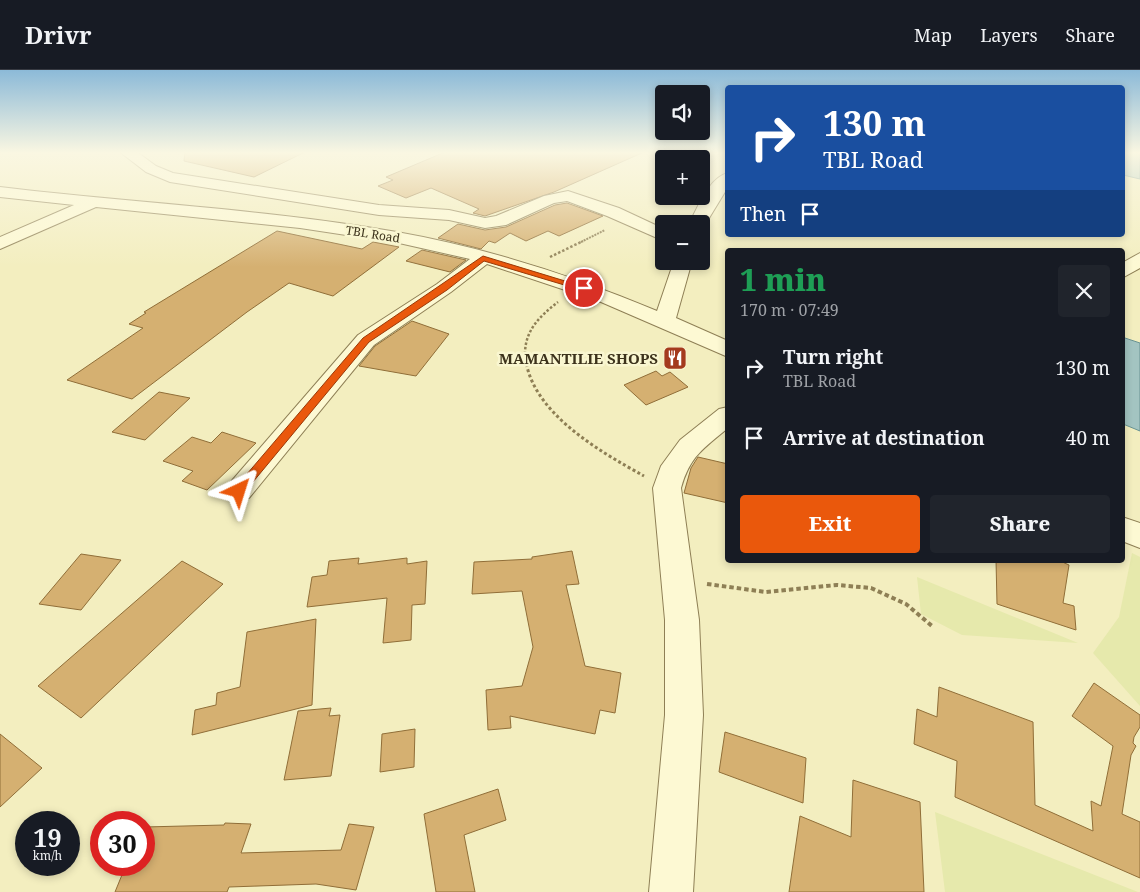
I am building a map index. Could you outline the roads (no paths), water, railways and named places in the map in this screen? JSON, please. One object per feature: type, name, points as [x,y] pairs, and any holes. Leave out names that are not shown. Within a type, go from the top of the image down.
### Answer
[{"type":"street","points":[[255,190],[379,210],[448,215],[492,222],[550,199],[568,196],[628,219],[655,232]]},
{"type":"street","points":[[702,215],[716,190]]},
{"type":"street","name":"TBL Road","points":[[1,193],[373,233],[428,244],[524,269],[584,288],[725,349]]},
{"type":"street","points":[[0,244],[96,202]]},
{"type":"street","points":[[239,491],[366,340],[444,288],[483,258]]},
{"type":"street","points":[[1125,270],[1140,259]]},
{"type":"street","points":[[664,322],[680,270]]},
{"type":"street","points":[[671,892],[684,715],[682,620],[667,488],[674,466],[689,446],[725,417]]},
{"type":"street","points":[[1125,529],[1140,536]]},
{"type":"water","points":[[1125,338],[1140,343],[1140,431],[1125,425]]},
{"type":"place","name":"MAMANTILIE SHOPS","points":[[675,358]]}]
